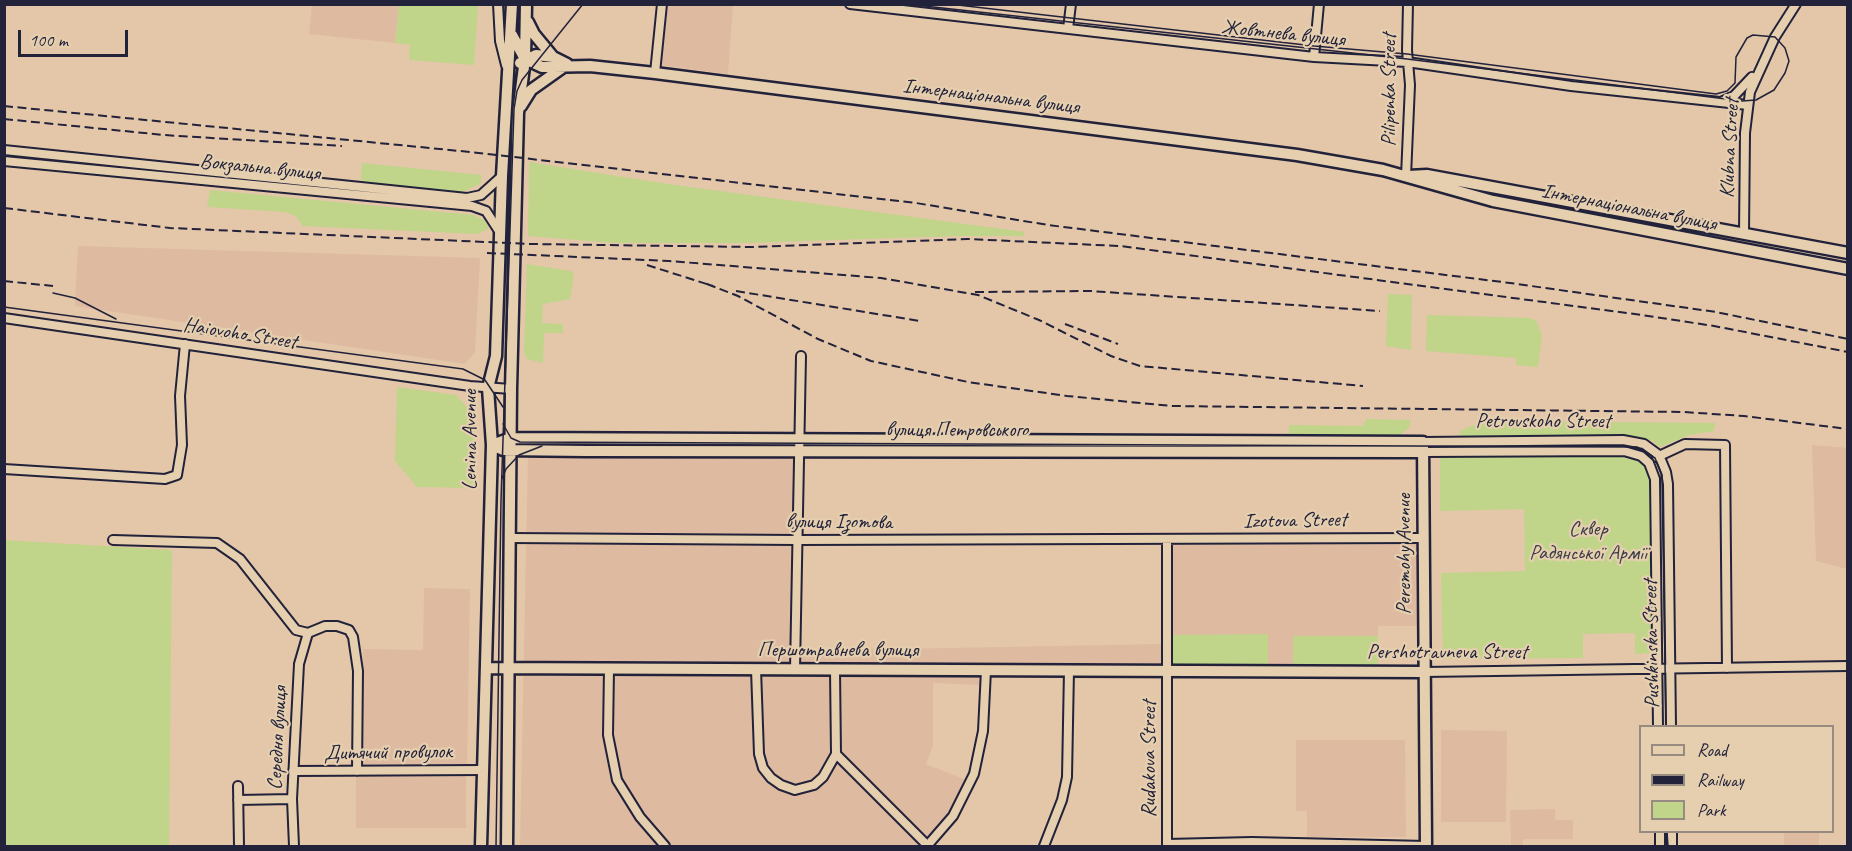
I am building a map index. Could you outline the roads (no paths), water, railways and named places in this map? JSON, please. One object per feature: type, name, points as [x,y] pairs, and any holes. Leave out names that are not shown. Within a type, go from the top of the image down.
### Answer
[{"type":"main road","name":"Lenina Avenue","points":[[481,846],[492,446],[489,382],[496,356],[502,176],[512,4]]},
{"type":"main road","name":"Lenina Avenue","points":[[507,846],[511,389],[518,113],[525,59],[526,4]]},
{"type":"main road","name":"Інтернаціональна вулиця","points":[[526,18],[534,34],[552,57],[570,65]]},
{"type":"main road","points":[[512,35],[525,59]]},
{"type":"main road","points":[[509,77],[517,65],[525,59],[536,55],[552,57]]},
{"type":"main road","name":"Інтернаціональна вулиця","points":[[525,59],[542,67],[570,65],[655,73],[1297,155],[1406,176],[1425,184],[1493,201],[1848,269]]},
{"type":"main road","points":[[518,113],[524,100],[536,86],[556,70],[570,65]]},
{"type":"main road","name":"Інтернаціональна вулиця","points":[[1406,176],[1427,175],[1848,253]]},
{"type":"main road","name":"вулиця Петровського","points":[[492,446],[498,449],[511,444],[1423,447]]},
{"type":"main road","name":"Peremohy Avenue","points":[[1423,447],[1426,846]]},
{"type":"main road","points":[[486,668],[508,667]]},
{"type":"main road","name":"Першотравнева вулиця","points":[[508,667],[1167,671]]},
{"type":"main road","name":"Pershotravneva Street","points":[[1167,671],[1424,672]]},
{"type":"street","points":[[498,4],[500,41],[509,77]]},
{"type":"street","points":[[655,73],[662,4]]},
{"type":"street","name":"Жовтнева вулиця","points":[[850,4],[907,8],[1314,57],[1407,62],[1571,86],[1748,105]]},
{"type":"street","points":[[1068,29],[1071,4]]},
{"type":"street","points":[[1314,57],[1319,4]]},
{"type":"street","name":"Pilipenka Street","points":[[1406,176],[1410,85],[1407,62],[1408,4]]},
{"type":"street","name":"Klubna Street","points":[[1744,233],[1748,105],[1759,69],[1796,4]]},
{"type":"street","name":"Жовтнева вулиця","points":[[1711,102],[1734,96],[1759,69]]},
{"type":"street","name":"Вокзальна вулиця","points":[[4,150],[467,198],[481,195],[502,176]]},
{"type":"street","name":"Вокзальна вулиця","points":[[4,161],[472,206],[486,211],[500,232]]},
{"type":"street","name":"Haiovoho Street","points":[[4,318],[470,386]]},
{"type":"street","points":[[4,469],[165,479],[177,475],[182,445],[180,396],[185,344]]},
{"type":"street","points":[[795,669],[801,356]]},
{"type":"street","points":[[470,386],[489,382],[511,389]]},
{"type":"street","points":[[470,386],[485,394],[492,414]]},
{"type":"street","name":"Petrovskoho Street","points":[[1423,447],[1623,440],[1644,444],[1659,455]]},
{"type":"street","points":[[1649,462],[1685,444],[1725,445],[1727,668],[1848,666]]},
{"type":"street","name":"Petrovskoho Street","points":[[1423,447],[1624,452],[1641,456],[1649,462]]},
{"type":"street","name":"Pushkinska Street","points":[[1659,455],[1668,484],[1671,725]]},
{"type":"street","name":"Pushkinska Street","points":[[1649,462],[1655,478],[1658,725]]},
{"type":"street","name":"вулиця Ізотова","points":[[511,538],[1167,540]]},
{"type":"street","name":"Izotova Street","points":[[1167,540],[1423,538]]},
{"type":"street","points":[[113,540],[208,541],[225,546],[240,559],[297,630],[308,633],[325,626],[337,626],[349,630],[353,637],[358,671],[357,771]]},
{"type":"street","name":"Rudakova Street","points":[[1167,540],[1167,845]]},
{"type":"street","name":"Середня вулиця","points":[[294,846],[292,799],[299,664],[308,633]]},
{"type":"street","name":"Pershotravneva Street","points":[[1424,672],[1727,668]]},
{"type":"street","points":[[609,669],[608,735],[617,780],[640,817],[664,846]]},
{"type":"street","points":[[756,669],[759,754],[763,768],[771,778],[788,787],[804,789],[823,777],[836,754],[835,669]]},
{"type":"street","points":[[836,754],[928,846],[954,816],[974,774],[984,731],[986,670]]},
{"type":"street","points":[[1044,846],[1062,800],[1067,777],[1069,670]]},
{"type":"street","name":"Дитячий провулок","points":[[293,771],[483,770]]},
{"type":"street","points":[[238,786],[239,846]]},
{"type":"street","points":[[238,800],[292,799]]},
{"type":"street","points":[[1167,845],[1259,842],[1426,846]]},
{"type":"tram line","points":[[496,846],[501,500],[514,109],[517,91],[522,80],[583,4]]},
{"type":"tram line","points":[[906,4],[1407,59],[1742,101],[1756,100],[1774,90],[1785,73],[1789,61],[1785,48],[1775,37],[1753,35],[1747,38],[1736,57],[1735,83],[1727,91],[1716,94],[1407,54],[1314,46],[949,4]]},
{"type":"tram line","points":[[53,293],[75,298],[116,319]]},
{"type":"tram line","points":[[4,307],[463,369],[485,380],[503,407]]},
{"type":"tram line","points":[[503,424],[511,438],[520,442],[1637,447],[1655,458],[1662,475],[1666,725]]},
{"type":"tram line","points":[[502,479],[506,469],[519,455],[542,446]]},
{"type":"tram line","points":[[1667,833],[1668,846]]},
{"type":"railway","points":[[4,106],[470,152],[916,203],[1048,225],[1510,283],[1716,312],[1848,339]]},
{"type":"railway","points":[[4,119],[164,135],[342,146]]},
{"type":"railway","points":[[4,208],[170,228],[531,244],[751,247],[968,239],[1120,246],[1642,315],[1714,326],[1848,352]]},
{"type":"railway","points":[[487,253],[669,261],[881,278],[978,295],[1039,320],[1111,356],[1140,366],[1363,386]]},
{"type":"railway","points":[[647,265],[713,286]]},
{"type":"railway","points":[[4,281],[53,286]]},
{"type":"railway","points":[[707,284],[738,296],[818,339],[871,361],[968,382],[1067,396],[1172,406],[1683,412],[1744,416],[1848,429]]},
{"type":"railway","points":[[736,291],[920,321]]},
{"type":"railway","points":[[975,292],[1091,291],[1380,311]]},
{"type":"railway","points":[[1065,324],[1118,344]]},
{"type":"park label","name":"Сквер Радянської Армії","points":[[1588,541]]}]
